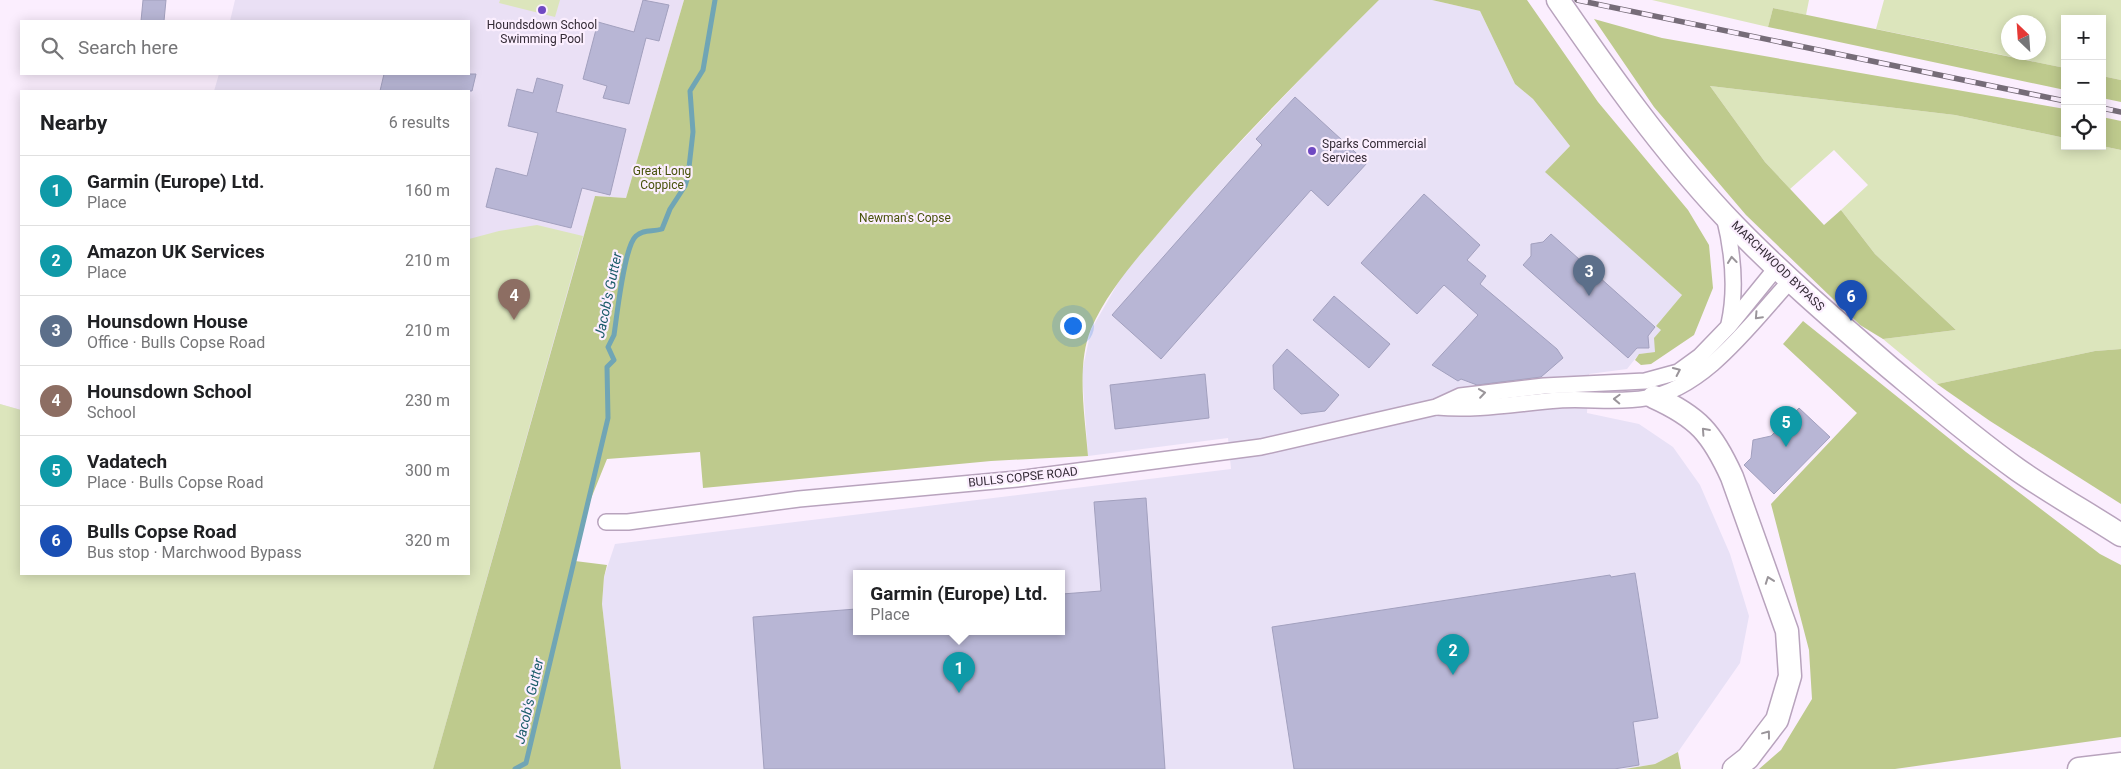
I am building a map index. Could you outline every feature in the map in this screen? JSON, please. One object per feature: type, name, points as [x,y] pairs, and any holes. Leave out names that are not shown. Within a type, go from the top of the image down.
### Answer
[{"type":"main road","name":"MARCHWOOD BYPASS","points":[[1558,0],[1613,80],[1667,148],[1723,214],[1784,274],[1860,342],[1950,418],[2018,470],[2121,535]]},
{"type":"main road","points":[[1654,397],[1688,414],[1707,432],[1721,453],[1732,477],[1787,631],[1790,676],[1777,720],[1748,758],[1734,769]]},
{"type":"main road","points":[[2079,769],[2121,764]]},
{"type":"street","points":[[1723,214],[1730,241],[1733,265],[1733,301],[1728,326]]},
{"type":"street","name":"BULLS COPSE ROAD","points":[[606,522],[628,522],[799,499],[1017,479],[1260,447],[1436,407],[1460,396],[1514,389],[1645,381],[1662,377],[1690,364],[1784,274]]},
{"type":"street","name":"BULLS COPSE ROAD","points":[[1436,407],[1463,410],[1540,401],[1635,400],[1654,397],[1680,388],[1710,367],[1784,274]]},
{"type":"shaded area","points":[[235,0],[684,0],[626,198],[595,196],[433,769],[0,665],[0,404],[20,410],[20,575],[470,575],[470,90],[214,90],[219,75],[470,75],[470,20],[230,20]]},
{"type":"shaded area","points":[[1379,0],[1432,0],[1480,11],[1515,84],[1533,99],[1570,146],[1546,172],[1682,295],[1656,326],[1661,330],[1656,352],[1639,354],[1627,369],[1589,374],[1587,413],[1639,424],[1673,447],[1700,485],[1730,554],[1749,616],[1740,663],[1678,752],[1655,764],[1625,769],[621,769],[602,604],[604,577],[615,544],[1231,469],[1228,438],[1088,456],[1082,372],[1091,330],[1122,276],[1196,189],[1310,69]]},
{"type":"green space","name":"Houndsdown School Swimming Pool","points":[[500,0],[560,0],[555,17],[499,3]]},
{"type":"green space","name":"Newman's Copse","points":[[684,0],[1379,0],[1271,109],[1193,193],[1136,260],[1098,314],[1086,343],[1084,359],[1083,391],[1088,456],[991,461],[703,488],[700,452],[607,459],[588,506],[575,561],[607,565],[602,604],[621,769],[433,769],[595,196],[626,198]]},
{"type":"green space","points":[[1432,0],[1527,0],[1598,102],[1688,210],[1709,245],[1713,288],[1694,335],[1651,364],[1641,365],[1635,360],[1639,354],[1655,352],[1654,338],[1661,330],[1656,326],[1682,295],[1545,172],[1570,146],[1533,99],[1515,84],[1480,11]]},
{"type":"green space","points":[[1652,0],[1809,0],[1806,15],[1773,8],[1768,27]]},
{"type":"green space","points":[[1884,0],[2121,0],[2121,80],[2106,77],[2106,15],[2061,15],[2061,67],[2026,60],[2046,60],[2046,15],[2001,15],[2001,55],[1876,29]]},
{"type":"green space","points":[[1773,8],[2001,55],[2001,60],[2026,60],[2061,67],[2061,89],[1768,27]]},
{"type":"green space","points":[[1594,19],[1662,38],[2061,108],[2061,137],[1955,115],[1710,86],[1765,162],[1824,225],[1841,210],[1875,254],[1956,330],[1883,339],[1860,325],[1746,215],[1654,107]]},
{"type":"green space","points":[[2106,77],[2121,80],[2121,102],[2106,99]]},
{"type":"green space","points":[[1710,86],[1955,115],[2061,137],[2061,150],[2106,150],[2106,147],[2121,150],[2121,349],[2095,351],[1937,384],[1883,339],[1956,330],[1875,254],[1841,210],[1868,185],[1834,150],[1790,189],[1765,162]]},
{"type":"green space","points":[[2106,118],[2121,121],[2121,150],[2106,147]]},
{"type":"green space","points":[[537,225],[583,236],[433,769],[0,769],[0,404],[20,410],[20,575],[470,575],[470,239],[499,231]]},
{"type":"green space","points":[[1803,321],[1966,452],[2100,554],[2121,565],[2121,737],[1895,769],[1759,769],[1781,750],[1812,699],[1809,650],[1771,504],[1857,413],[1783,344]]},
{"type":"green space","points":[[2121,349],[2121,504],[1990,421],[1937,384],[2095,351]]},
{"type":"green space","points":[[1678,752],[1681,769],[1625,769],[1655,764]]},
{"type":"building","points":[[143,0],[166,0],[164,20],[141,20]]},
{"type":"building","points":[[643,0],[669,5],[659,41],[646,38],[629,104],[603,98],[607,86],[583,79],[598,22],[634,32]]},
{"type":"building","points":[[476,74],[472,91],[380,90],[384,75]]},
{"type":"building","points":[[537,78],[563,85],[556,112],[626,129],[610,195],[582,188],[571,228],[486,207],[496,168],[527,176],[538,133],[508,126],[517,89],[533,93]]},
{"type":"building","points":[[1295,97],[1367,163],[1328,206],[1311,190],[1161,359],[1112,315],[1262,145],[1256,139]]},
{"type":"building","points":[[1424,194],[1480,245],[1467,260],[1486,276],[1480,284],[1557,349],[1563,358],[1541,377],[1477,385],[1461,379],[1458,381],[1432,365],[1478,315],[1444,285],[1417,314],[1361,263]]},
{"type":"building","points":[[1551,234],[1655,327],[1648,336],[1649,348],[1637,348],[1628,358],[1523,265],[1531,256],[1531,244],[1543,242]]},
{"type":"building","points":[[1334,296],[1390,344],[1369,368],[1313,320]]},
{"type":"building","points":[[1287,349],[1339,395],[1325,411],[1301,414],[1274,389],[1273,365]]},
{"type":"building","points":[[1205,374],[1209,418],[1115,429],[1110,385]]},
{"type":"building","points":[[1799,408],[1830,437],[1774,494],[1744,465],[1751,458],[1753,440],[1771,436]]},
{"type":"building","points":[[1146,498],[1165,769],[764,769],[753,617],[853,609],[853,635],[1065,635],[1065,594],[1101,591],[1094,502]]},
{"type":"building","points":[[1635,573],[1658,718],[1633,722],[1639,765],[1614,769],[1294,769],[1272,627],[1610,575],[1611,577]]},
{"type":"waterway","name":"Jacob's Gutter","points":[[515,769],[526,763],[608,418],[607,367],[614,360],[608,347],[614,335],[628,253],[636,236],[645,232],[662,229],[670,209],[685,186],[688,176],[693,132],[690,91],[703,70],[715,0]]},
{"type":"railway","points":[[1577,0],[2061,100]]},
{"type":"railway","points":[[2106,109],[2121,112]]},
{"type":"place","name":"Houndsdown School Swimming Pool","points":[[542,10]]},
{"type":"place","name":"Sparks Commercial Services","points":[[1312,151]]},
{"type":"place","name":"Hounsdown House","points":[[1589,296]]},
{"type":"place","name":"Hounsdown School","points":[[514,320]]},
{"type":"place","name":"Bulls Copse Road","points":[[1851,321]]},
{"type":"place","name":"Vadatech","points":[[1786,447]]},
{"type":"place","name":"Amazon UK Services","points":[[1453,675]]},
{"type":"place","name":"Garmin (Europe) Ltd.","points":[[959,693]]},
{"type":"park label","name":"Great Long Coppice","points":[[662,178]]}]
